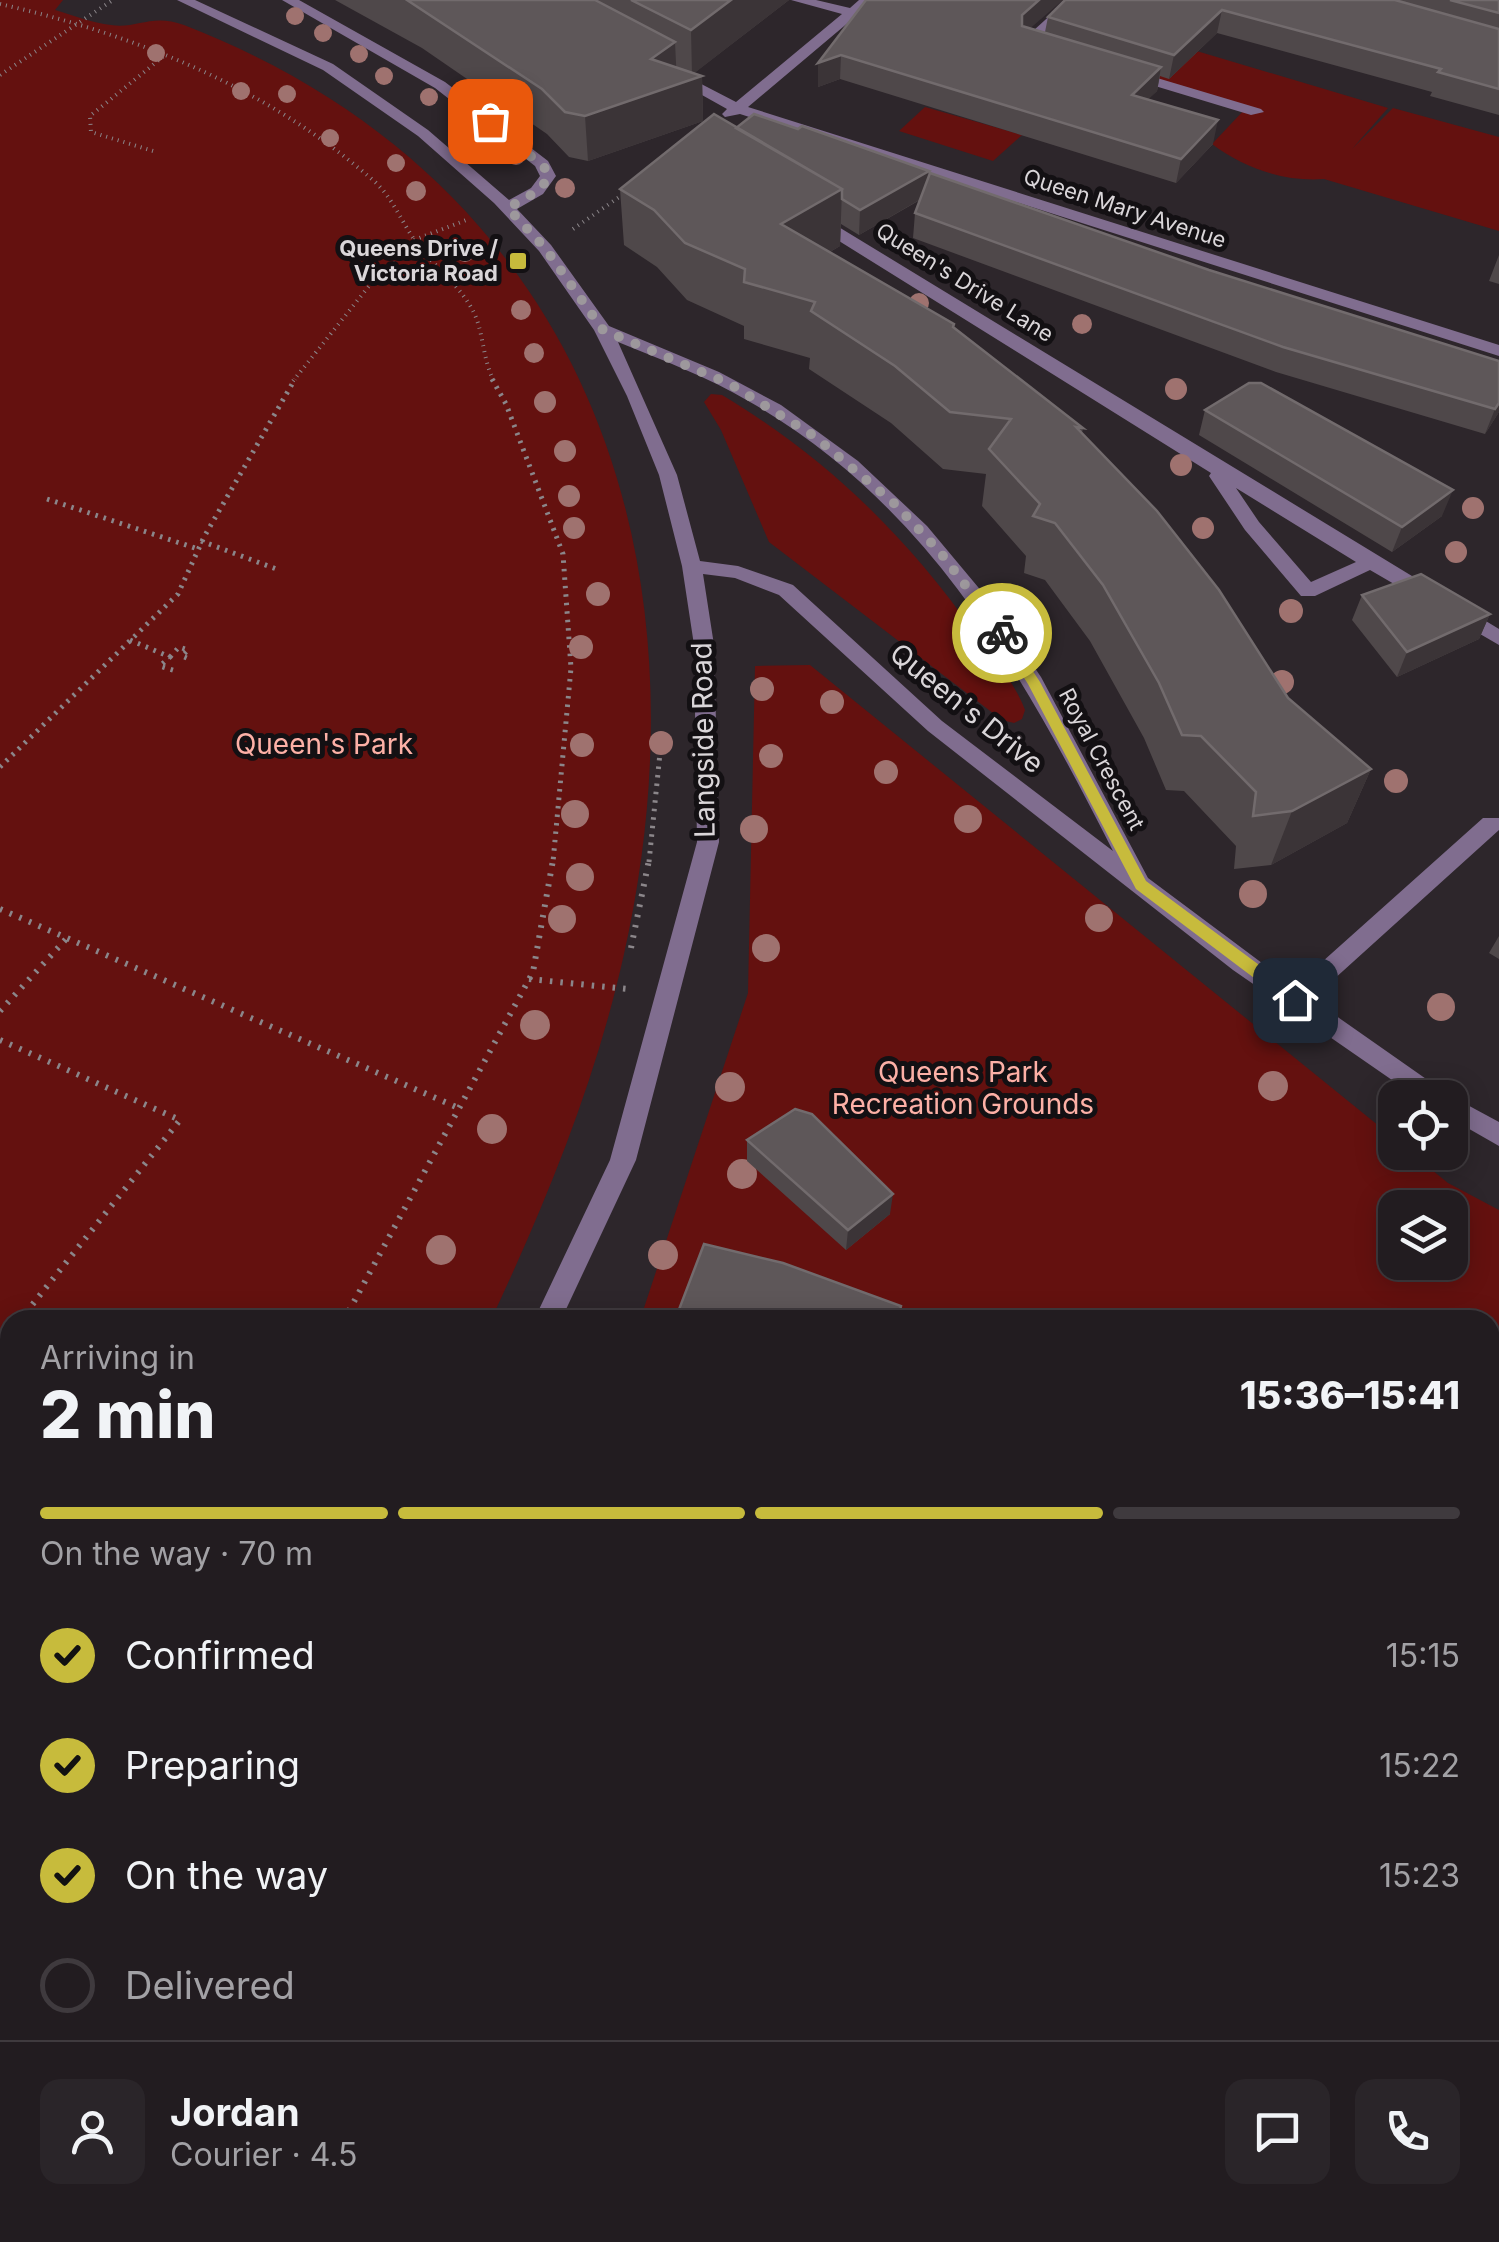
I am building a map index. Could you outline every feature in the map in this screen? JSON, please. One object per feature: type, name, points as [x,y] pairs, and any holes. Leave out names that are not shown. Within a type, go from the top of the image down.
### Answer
[{"type":"street","points":[[184,0],[328,67],[412,125],[508,208],[545,248],[603,330]]},
{"type":"street","points":[[289,0],[440,84],[542,164],[548,176],[544,185],[508,208]]},
{"type":"street","points":[[798,0],[854,14]]},
{"type":"street","points":[[712,129],[868,0]]},
{"type":"street","points":[[1065,55],[1027,44],[1075,0]]},
{"type":"street","points":[[1104,66],[1256,112]]},
{"type":"street","name":"Queen Mary Avenue","points":[[668,72],[737,108],[1499,351]]},
{"type":"street","name":"Queen's Drive Lane","points":[[802,211],[1126,410],[1212,468],[1499,638]]},
{"type":"street","name":"Langside Road","points":[[553,1310],[624,1160],[708,842],[704,645],[692,566],[668,475],[636,396],[603,330]]},
{"type":"street","name":"Royal Crescent","points":[[603,330],[730,384],[773,408],[895,504],[987,612],[1034,682],[1141,885]]},
{"type":"street","name":"Queen's Drive Lane","points":[[1212,468],[1252,526],[1308,591],[1370,563]]},
{"type":"street","name":"Queen's Drive","points":[[692,566],[738,572],[786,590],[935,726],[1295,1000],[1412,1080]]},
{"type":"street","points":[[1295,1000],[1491,824]]},
{"type":"street","points":[[1468,1116],[1499,1135]]},
{"type":"path","points":[[0,75],[113,0]]},
{"type":"path","points":[[3,3],[80,22],[166,54],[270,105],[378,184],[415,242],[473,310],[484,364],[506,404],[563,554],[571,668],[559,828],[529,979],[350,1310]]},
{"type":"path","points":[[152,151],[91,132],[90,116],[166,54]]},
{"type":"path","points":[[545,248],[626,192]]},
{"type":"path","points":[[0,767],[178,594],[200,545],[290,384],[373,281],[415,242],[485,213]]},
{"type":"path","points":[[47,499],[279,570]]},
{"type":"path","points":[[130,640],[170,656]]},
{"type":"path","points":[[176,672],[160,666],[179,647],[188,650],[182,656],[189,659]]},
{"type":"path","points":[[630,951],[650,857],[661,740]]},
{"type":"path","points":[[0,910],[461,1109]]},
{"type":"path","points":[[0,1011],[67,938]]},
{"type":"path","points":[[529,979],[668,994]]},
{"type":"path","points":[[619,1005],[622,988]]},
{"type":"path","points":[[0,1040],[180,1120],[28,1310]]},
{"type":"green space","name":"Queen's Park","points":[[0,0],[63,0],[55,10],[90,21],[129,25],[163,20],[184,25],[322,93],[434,180],[523,282],[588,398],[630,526],[649,662],[647,806],[624,954],[599,1048],[568,1140],[495,1310],[0,1310]]},
{"type":"green space","points":[[1086,18],[1388,108],[1352,149],[1393,108],[1499,137],[1499,231],[1324,179],[1279,176],[1237,160],[1212,144],[1246,108],[1052,48]]},
{"type":"green space","points":[[925,107],[1022,135],[993,161],[899,131]]},
{"type":"green space","points":[[711,394],[722,395],[795,444],[891,530],[948,596],[1002,669],[1025,710],[1022,719],[1014,723],[1002,720],[769,542],[721,430],[704,402]]},
{"type":"green space","name":"Queens Park Recreation Grounds","points":[[810,665],[1378,1125],[1378,1170],[1432,1170],[1461,1190],[1378,1190],[1378,1280],[1468,1280],[1468,1194],[1499,1210],[1499,1310],[643,1310],[748,993],[755,666]]},
{"type":"building","points":[[407,0],[595,0],[675,42],[651,59],[702,76],[585,116],[565,112],[542,89]]},
{"type":"building","points":[[631,0],[731,0],[691,30]]},
{"type":"building","points":[[866,0],[1039,0],[1022,15],[1022,26],[1161,67],[1132,95],[1218,120],[1181,159],[841,55],[818,63]]},
{"type":"building","points":[[1065,0],[1395,0],[1499,29],[1499,89],[1438,72],[1441,69],[1222,10],[1174,55],[1048,17]]},
{"type":"building","points":[[1450,0],[1499,0],[1499,13]]},
{"type":"building","points":[[714,114],[842,189],[781,224],[954,324],[1083,428],[1076,427],[1157,511],[1219,590],[1288,698],[1371,769],[1292,811],[1253,816],[1256,792],[1201,736],[1182,735],[1159,683],[1103,585],[1055,523],[1033,516],[1040,504],[989,449],[1011,419],[950,412],[895,366],[811,311],[815,302],[744,282],[745,269],[685,243],[654,210],[620,189]]},
{"type":"building","points":[[754,114],[798,129],[802,126],[929,171],[860,210],[842,199],[842,189],[736,128]]},
{"type":"building","points":[[930,173],[1209,270],[1499,361],[1499,403],[1495,409],[1283,347],[915,213]]},
{"type":"building","points":[[1249,383],[1261,383],[1453,490],[1402,527],[1205,410]]},
{"type":"building","points":[[1421,574],[1490,614],[1407,652],[1362,595]]},
{"type":"building","points":[[795,1109],[812,1114],[893,1194],[848,1230],[747,1140]]},
{"type":"building","points":[[704,1244],[783,1263],[901,1306],[900,1310],[679,1310]]},
{"type":"way so far","points":[[490,121],[547,170],[547,180],[538,191],[508,208],[545,248],[603,330],[730,384],[814,436],[895,504],[940,552],[1002,633]]},
{"type":"place","name":"Queens Drive / Victoria Road","points":[[518,261]]},
{"type":"route","points":[[1002,633],[1034,682],[1141,885],[1295,1000]]}]
